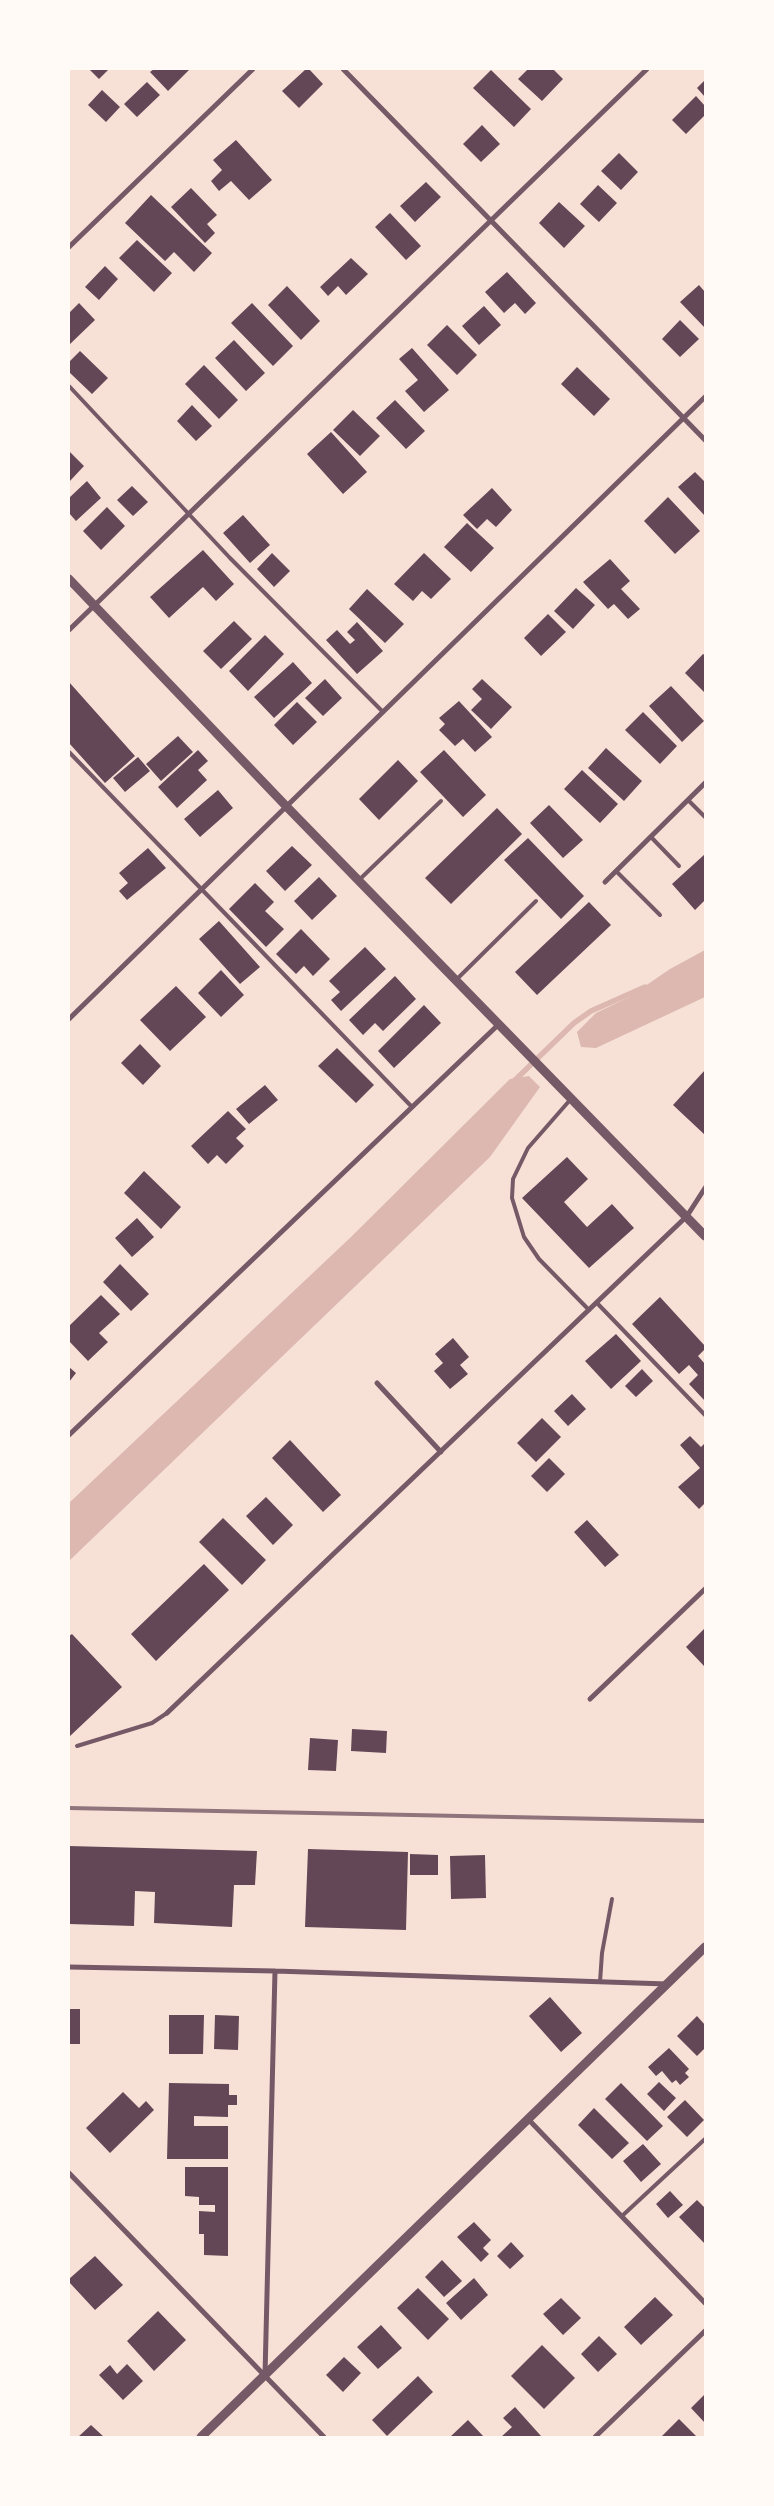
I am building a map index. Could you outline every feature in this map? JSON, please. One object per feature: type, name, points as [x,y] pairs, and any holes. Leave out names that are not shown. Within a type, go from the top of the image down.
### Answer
[{"type":"street","points":[[69,247],[253,69]]},
{"type":"street","points":[[343,69],[705,440]]},
{"type":"street","points":[[69,630],[647,69]]},
{"type":"street","points":[[69,1019],[705,397]]},
{"type":"street","points":[[69,579],[286,806],[705,1236]]},
{"type":"street","points":[[605,882],[705,783]]},
{"type":"street","points":[[69,1436],[499,1024]]},
{"type":"street","points":[[167,1712],[687,1216],[705,1188]]},
{"type":"street","points":[[377,1383],[441,1452]]},
{"type":"street","points":[[590,1699],[705,1589]]},
{"type":"street","points":[[202,2437],[705,1947]]},
{"type":"street","points":[[69,1967],[275,1971],[668,1984]]},
{"type":"street","points":[[265,2376],[275,1971]]},
{"type":"street","points":[[528,2119],[705,2303]]},
{"type":"street","points":[[69,2172],[324,2437]]},
{"type":"street","points":[[595,2437],[705,2331]]},
{"type":"lane","points":[[69,386],[230,558],[383,712]]},
{"type":"lane","points":[[69,752],[412,1107]]},
{"type":"lane","points":[[688,800],[705,817]]},
{"type":"lane","points":[[359,880],[441,801]]},
{"type":"lane","points":[[651,837],[680,866]]},
{"type":"lane","points":[[616,871],[660,915]]},
{"type":"lane","points":[[456,980],[536,901]]},
{"type":"lane","points":[[572,1098],[528,1148],[513,1179],[512,1198],[524,1237],[539,1259],[589,1310]]},
{"type":"lane","points":[[596,1303],[705,1415]]},
{"type":"lane","points":[[77,1746],[152,1723],[167,1712]]},
{"type":"lane","points":[[600,1982],[602,1953],[612,1899]]},
{"type":"lane","points":[[622,2216],[705,2139]]},
{"type":"shaded area","points":[[705,950],[705,997],[596,1048],[581,1047],[577,1032],[596,1013],[629,997],[670,969]]},
{"type":"shaded area","points":[[529,1076],[540,1087],[490,1157],[69,1561],[69,1503],[351,1237],[510,1079]]},
{"type":"building","points":[[89,69],[109,69],[99,79]]},
{"type":"building","points":[[154,69],[190,69],[168,91],[150,72]]},
{"type":"building","points":[[306,69],[309,69],[323,84],[299,108],[282,91]]},
{"type":"building","points":[[528,69],[553,69],[563,79],[542,101],[518,79]]},
{"type":"building","points":[[491,70],[531,109],[514,127],[473,88]]},
{"type":"building","points":[[705,80],[705,97],[697,88]]},
{"type":"building","points":[[147,82],[160,95],[137,117],[124,104]]},
{"type":"building","points":[[102,90],[120,107],[106,122],[88,105]]},
{"type":"building","points":[[696,96],[705,106],[705,115],[686,134],[672,120]]},
{"type":"building","points":[[482,125],[500,144],[481,162],[463,144]]},
{"type":"building","points":[[236,140],[272,180],[249,200],[231,181],[219,191],[211,181],[222,170],[213,160]]},
{"type":"building","points":[[619,153],[638,172],[621,190],[601,171]]},
{"type":"building","points":[[426,182],[441,197],[415,222],[400,206]]},
{"type":"building","points":[[598,185],[617,203],[599,222],[580,204]]},
{"type":"building","points":[[191,188],[217,215],[207,224],[215,233],[205,243],[171,207]]},
{"type":"building","points":[[151,195],[212,253],[194,272],[174,252],[165,261],[125,223]]},
{"type":"building","points":[[559,202],[585,226],[564,248],[539,223]]},
{"type":"building","points":[[390,213],[421,246],[406,260],[375,227]]},
{"type":"building","points":[[137,240],[172,273],[154,292],[119,258]]},
{"type":"building","points":[[351,258],[368,274],[346,295],[338,286],[328,296],[320,287]]},
{"type":"building","points":[[105,266],[118,279],[99,300],[85,287]]},
{"type":"building","points":[[507,272],[536,303],[525,314],[515,303],[504,313],[485,292]]},
{"type":"building","points":[[699,285],[705,292],[705,328],[680,302]]},
{"type":"building","points":[[287,286],[320,321],[301,340],[268,305]]},
{"type":"building","points":[[79,303],[95,320],[69,345],[69,313]]},
{"type":"building","points":[[252,303],[293,346],[273,366],[231,323]]},
{"type":"building","points":[[484,306],[501,325],[479,345],[462,326]]},
{"type":"building","points":[[680,320],[699,339],[680,357],[662,339]]},
{"type":"building","points":[[447,325],[477,355],[457,375],[427,345]]},
{"type":"building","points":[[234,340],[265,373],[246,391],[215,358]]},
{"type":"building","points":[[412,348],[449,390],[424,412],[405,391],[418,380],[399,359]]},
{"type":"building","points":[[80,351],[108,378],[92,394],[69,372],[69,362]]},
{"type":"building","points":[[204,365],[238,400],[219,419],[185,384]]},
{"type":"building","points":[[577,367],[610,399],[594,416],[561,384]]},
{"type":"building","points":[[395,400],[425,431],[406,449],[376,418]]},
{"type":"building","points":[[192,405],[212,426],[196,441],[177,421]]},
{"type":"building","points":[[353,410],[380,436],[360,456],[333,430]]},
{"type":"building","points":[[331,432],[367,472],[343,494],[307,454]]},
{"type":"building","points":[[69,451],[84,466],[69,482]]},
{"type":"building","points":[[695,472],[705,482],[705,516],[678,487]]},
{"type":"building","points":[[87,481],[101,498],[76,521],[69,513],[69,498]]},
{"type":"building","points":[[132,486],[148,502],[133,516],[117,500]]},
{"type":"building","points":[[492,488],[512,510],[496,527],[487,519],[477,529],[463,515]]},
{"type":"building","points":[[668,497],[700,531],[675,554],[644,521]]},
{"type":"building","points":[[107,507],[125,526],[101,550],[83,531]]},
{"type":"building","points":[[243,515],[270,545],[250,563],[223,533]]},
{"type":"building","points":[[467,523],[494,548],[471,572],[444,547]]},
{"type":"building","points":[[203,550],[234,584],[216,601],[203,587],[169,618],[150,597]]},
{"type":"building","points":[[272,553],[290,571],[274,587],[257,569]]},
{"type":"building","points":[[424,553],[451,579],[431,599],[422,591],[413,601],[394,584]]},
{"type":"building","points":[[610,559],[630,581],[621,589],[640,609],[628,619],[614,604],[608,609],[583,582]]},
{"type":"building","points":[[576,588],[595,605],[573,629],[554,611]]},
{"type":"building","points":[[367,589],[404,624],[385,643],[349,609]]},
{"type":"building","points":[[548,614],[566,632],[541,656],[524,638]]},
{"type":"building","points":[[234,621],[252,639],[221,669],[203,651]]},
{"type":"building","points":[[357,622],[383,651],[357,674],[326,640],[337,630],[350,644],[355,640],[347,632]]},
{"type":"building","points":[[265,635],[284,654],[248,691],[229,671]]},
{"type":"building","points":[[703,654],[705,655],[705,693],[685,673]]},
{"type":"building","points":[[293,662],[312,683],[274,718],[254,697]]},
{"type":"building","points":[[325,679],[342,698],[323,716],[305,698]]},
{"type":"building","points":[[482,679],[512,707],[491,729],[471,710],[482,699],[472,689]]},
{"type":"building","points":[[69,682],[135,756],[105,783],[69,743]]},
{"type":"building","points":[[671,686],[704,721],[682,742],[649,706]]},
{"type":"building","points":[[459,701],[492,737],[475,752],[463,739],[455,746],[439,730],[445,724],[439,718]]},
{"type":"building","points":[[297,702],[317,722],[293,745],[274,725]]},
{"type":"building","points":[[643,712],[677,746],[660,764],[625,730]]},
{"type":"building","points":[[178,736],[193,752],[161,781],[146,764]]},
{"type":"building","points":[[606,748],[642,781],[624,801],[588,768]]},
{"type":"building","points":[[198,750],[208,761],[198,770],[207,780],[177,808],[158,787]]},
{"type":"building","points":[[444,750],[486,795],[463,817],[420,772]]},
{"type":"building","points":[[138,757],[150,771],[125,792],[113,778]]},
{"type":"building","points":[[398,760],[418,781],[379,820],[359,799]]},
{"type":"building","points":[[582,770],[618,804],[600,823],[564,789]]},
{"type":"building","points":[[218,790],[233,808],[200,837],[184,819]]},
{"type":"building","points":[[549,805],[583,840],[563,858],[530,823]]},
{"type":"building","points":[[497,808],[522,834],[451,904],[425,878]]},
{"type":"building","points":[[528,838],[584,896],[561,919],[504,860]]},
{"type":"building","points":[[292,846],[312,865],[285,891],[266,871]]},
{"type":"building","points":[[148,848],[166,868],[127,900],[119,891],[128,883],[119,873]]},
{"type":"building","points":[[705,854],[705,900],[695,910],[672,884]]},
{"type":"building","points":[[319,877],[337,896],[312,920],[294,901]]},
{"type":"building","points":[[255,883],[274,902],[265,911],[284,929],[266,947],[229,909]]},
{"type":"building","points":[[589,902],[611,925],[537,995],[515,972]]},
{"type":"building","points":[[219,921],[260,967],[240,984],[199,939]]},
{"type":"building","points":[[301,929],[330,959],[313,976],[304,966],[296,974],[276,954]]},
{"type":"building","points":[[365,947],[386,969],[341,1011],[331,1000],[340,992],[329,981]]},
{"type":"building","points":[[221,970],[244,995],[221,1017],[198,993]]},
{"type":"building","points":[[395,976],[416,999],[383,1031],[375,1023],[363,1035],[349,1020]]},
{"type":"building","points":[[176,986],[206,1017],[170,1051],[140,1020]]},
{"type":"building","points":[[424,1005],[441,1023],[394,1068],[378,1051]]},
{"type":"building","points":[[140,1044],[161,1066],[143,1085],[121,1063]]},
{"type":"building","points":[[337,1048],[374,1085],[356,1103],[318,1066]]},
{"type":"building","points":[[705,1070],[705,1135],[673,1105]]},
{"type":"building","points":[[265,1085],[278,1100],[249,1124],[236,1109]]},
{"type":"building","points":[[228,1111],[246,1129],[236,1138],[244,1146],[226,1164],[217,1155],[208,1164],[191,1146]]},
{"type":"building","points":[[567,1157],[588,1179],[564,1202],[587,1227],[612,1204],[634,1228],[589,1268],[522,1198]]},
{"type":"building","points":[[144,1171],[181,1207],[161,1229],[124,1193]]},
{"type":"building","points":[[137,1218],[154,1237],[132,1257],[115,1238]]},
{"type":"building","points":[[120,1264],[149,1294],[131,1311],[103,1282]]},
{"type":"building","points":[[101,1295],[120,1314],[99,1333],[108,1342],[88,1361],[69,1341],[69,1326]]},
{"type":"building","points":[[660,1297],[705,1346],[705,1349],[698,1356],[705,1364],[705,1401],[689,1384],[698,1375],[689,1365],[679,1374],[632,1324]]},
{"type":"building","points":[[616,1334],[641,1361],[611,1389],[585,1361]]},
{"type":"building","points":[[453,1338],[469,1357],[460,1365],[468,1374],[450,1389],[434,1371],[443,1363],[435,1354]]},
{"type":"building","points":[[69,1367],[76,1373],[69,1382]]},
{"type":"building","points":[[642,1369],[653,1381],[636,1397],[625,1386]]},
{"type":"building","points":[[572,1394],[586,1409],[568,1426],[554,1411]]},
{"type":"building","points":[[542,1418],[561,1437],[536,1462],[517,1443]]},
{"type":"building","points":[[690,1436],[701,1447],[705,1443],[705,1503],[699,1509],[678,1487],[700,1468],[680,1445]]},
{"type":"building","points":[[290,1440],[341,1495],[323,1512],[272,1458]]},
{"type":"building","points":[[549,1458],[565,1474],[547,1492],[531,1476]]},
{"type":"building","points":[[266,1497],[293,1525],[273,1545],[246,1516]]},
{"type":"building","points":[[223,1518],[266,1560],[242,1585],[199,1542]]},
{"type":"building","points":[[587,1520],[619,1555],[605,1567],[574,1532]]},
{"type":"building","points":[[204,1564],[229,1590],[156,1661],[131,1634]]},
{"type":"building","points":[[705,1628],[705,1664],[704,1666],[686,1647]]},
{"type":"building","points":[[72,1634],[122,1687],[69,1737],[69,1636]]},
{"type":"building","points":[[352,1729],[387,1731],[386,1753],[351,1751]]},
{"type":"building","points":[[310,1738],[338,1740],[336,1771],[308,1770]]},
{"type":"building","points":[[69,1846],[257,1851],[255,1885],[234,1885],[232,1927],[154,1923],[155,1892],[135,1891],[134,1926],[69,1924]]},
{"type":"building","points":[[308,1849],[408,1852],[406,1930],[305,1927]]},
{"type":"building","points":[[410,1854],[438,1855],[438,1875],[410,1875]]},
{"type":"building","points":[[485,1855],[486,1898],[451,1899],[450,1856]]},
{"type":"building","points":[[550,1997],[582,2033],[561,2052],[529,2016]]},
{"type":"building","points":[[69,2009],[80,2009],[80,2044],[69,2044]]},
{"type":"building","points":[[169,2015],[204,2015],[203,2054],[169,2054]]},
{"type":"building","points":[[215,2015],[239,2016],[238,2050],[214,2049]]},
{"type":"building","points":[[697,2016],[705,2025],[705,2048],[697,2056],[677,2036]]},
{"type":"building","points":[[669,2048],[689,2069],[685,2073],[689,2077],[680,2085],[676,2080],[672,2083],[662,2071],[656,2076],[648,2067]]},
{"type":"building","points":[[659,2082],[676,2098],[664,2111],[647,2094]]},
{"type":"building","points":[[169,2083],[229,2084],[229,2095],[237,2095],[237,2105],[228,2105],[228,2117],[194,2116],[194,2126],[228,2126],[228,2159],[167,2159]]},
{"type":"building","points":[[621,2083],[663,2126],[647,2141],[605,2099]]},
{"type":"building","points":[[123,2092],[139,2108],[146,2101],[154,2110],[110,2153],[86,2128]]},
{"type":"building","points":[[685,2100],[704,2120],[687,2137],[667,2117]]},
{"type":"building","points":[[594,2108],[629,2143],[612,2159],[578,2125]]},
{"type":"building","points":[[643,2144],[661,2164],[641,2182],[623,2161]]},
{"type":"building","points":[[185,2167],[228,2167],[228,2256],[204,2255],[204,2234],[199,2234],[199,2211],[215,2212],[215,2205],[199,2205],[199,2197],[185,2196]]},
{"type":"building","points":[[670,2191],[683,2205],[668,2218],[656,2204]]},
{"type":"building","points":[[697,2200],[705,2208],[705,2244],[679,2217]]},
{"type":"building","points":[[474,2222],[491,2240],[483,2248],[489,2254],[481,2262],[457,2237]]},
{"type":"building","points":[[511,2242],[524,2256],[510,2269],[497,2256]]},
{"type":"building","points":[[95,2256],[123,2285],[95,2310],[69,2282],[69,2279]]},
{"type":"building","points":[[442,2260],[462,2281],[444,2297],[425,2277]]},
{"type":"building","points":[[474,2278],[488,2295],[461,2320],[446,2303]]},
{"type":"building","points":[[418,2288],[449,2319],[428,2340],[397,2308]]},
{"type":"building","points":[[655,2297],[673,2315],[641,2345],[624,2327]]},
{"type":"building","points":[[561,2298],[581,2318],[563,2335],[543,2314]]},
{"type":"building","points":[[158,2311],[186,2340],[154,2371],[127,2341]]},
{"type":"building","points":[[381,2325],[402,2348],[378,2369],[357,2347]]},
{"type":"building","points":[[599,2336],[617,2354],[598,2372],[581,2354]]},
{"type":"building","points":[[542,2345],[575,2378],[544,2409],[511,2376]]},
{"type":"building","points":[[344,2357],[361,2373],[343,2392],[326,2375]]},
{"type":"building","points":[[127,2364],[143,2381],[123,2400],[99,2375],[110,2365],[117,2374]]},
{"type":"building","points":[[418,2376],[433,2392],[387,2436],[372,2420]]},
{"type":"building","points":[[705,2394],[705,2423],[691,2408]]},
{"type":"building","points":[[515,2407],[541,2436],[501,2437],[512,2427],[503,2418]]},
{"type":"building","points":[[679,2419],[697,2437],[661,2437]]},
{"type":"building","points":[[468,2420],[484,2437],[450,2437]]},
{"type":"building","points":[[91,2425],[104,2437],[78,2437]]},
{"type":"waterway","points":[[512,1083],[574,1023],[591,1011],[645,987]]},
{"type":"railway","points":[[69,1808],[705,1821]]}]
